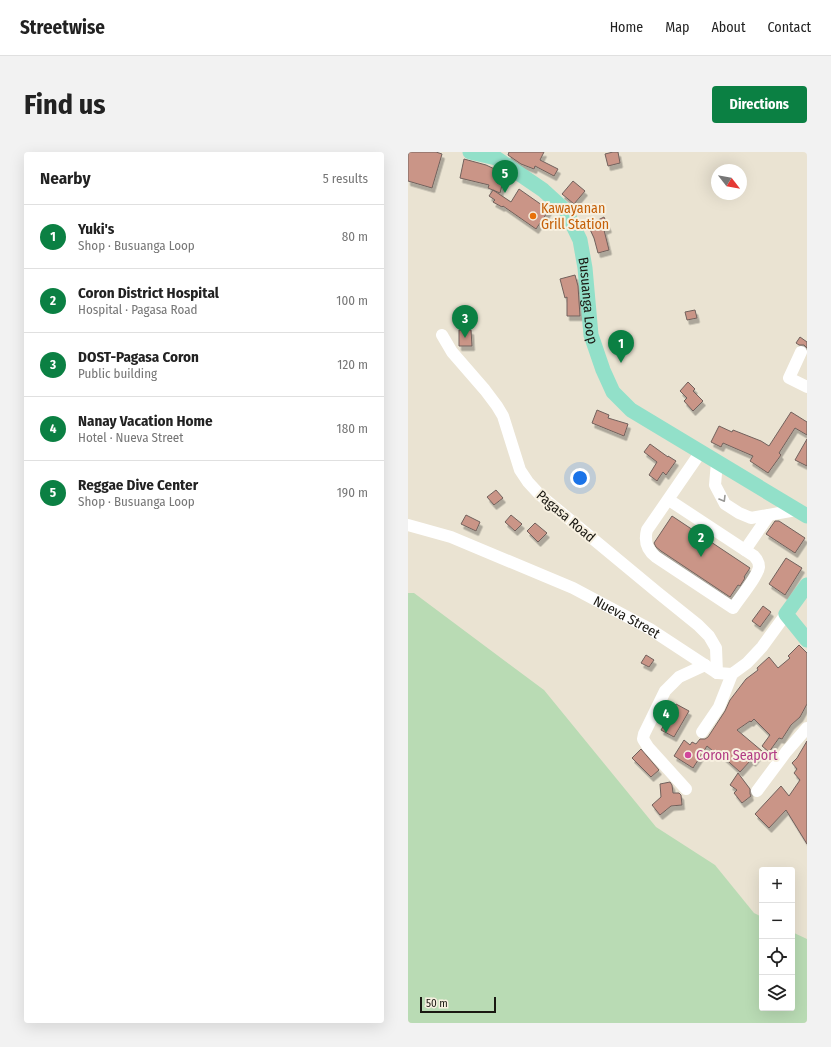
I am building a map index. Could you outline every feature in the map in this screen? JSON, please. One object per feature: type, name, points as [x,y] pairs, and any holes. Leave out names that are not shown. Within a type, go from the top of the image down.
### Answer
[{"type":"main road","name":"Busuanga Loop","points":[[470,152],[498,155],[543,190],[566,211],[580,240],[585,268],[591,335],[603,370],[613,392],[631,410],[801,513]]},
{"type":"main road","points":[[807,584],[786,614],[807,640]]},
{"type":"street","name":"Pagasa Road","points":[[442,335],[452,352],[485,390],[503,416],[520,470],[532,486],[650,587],[698,625],[709,636],[716,648],[717,673]]},
{"type":"street","points":[[801,352],[789,378],[807,387]]},
{"type":"street","points":[[669,500],[757,559],[759,570],[733,608],[656,558],[649,550],[646,541],[648,530],[700,453]]},
{"type":"street","points":[[717,462],[715,485],[726,504],[739,513],[752,518],[769,514],[801,513]]},
{"type":"street","points":[[745,550],[769,514]]},
{"type":"street","name":"Nueva Street","points":[[408,525],[452,537],[573,588],[650,629],[717,673],[732,674]]},
{"type":"street","points":[[702,732],[719,707],[732,674],[747,663],[762,647],[786,614]]},
{"type":"street","points":[[686,789],[648,746],[644,740],[644,734],[665,691],[679,677],[705,665]]},
{"type":"street","points":[[757,792],[786,752],[807,728]]},
{"type":"green space","points":[[408,593],[414,593],[544,690],[656,827],[715,865],[754,913],[759,916],[759,1011],[795,1011],[795,933],[807,939],[807,1023],[408,1023]]},
{"type":"building","points":[[409,152],[436,152],[442,154],[432,188],[408,181]]},
{"type":"building","points":[[509,152],[544,152],[540,160],[558,169],[554,176],[535,166],[534,169],[521,164],[508,155]]},
{"type":"building","points":[[618,152],[620,163],[608,166],[605,154]]},
{"type":"building","points":[[464,159],[486,165],[501,172],[497,183],[502,185],[500,193],[488,188],[489,185],[460,178]]},
{"type":"building","points":[[573,181],[585,191],[574,204],[562,194]]},
{"type":"building","points":[[519,189],[549,210],[536,229],[503,206],[502,207],[493,202],[495,200],[489,196],[493,190],[511,202]]},
{"type":"building","points":[[604,217],[609,228],[604,230],[609,250],[598,253],[594,238],[588,225]]},
{"type":"building","points":[[575,275],[578,286],[580,316],[567,316],[567,297],[565,298],[560,279]]},
{"type":"building","points":[[695,310],[697,318],[687,320],[685,312]]},
{"type":"building","points":[[459,330],[471,330],[472,346],[459,346]]},
{"type":"building","points":[[800,337],[807,342],[807,348],[804,345],[799,345],[796,343]]},
{"type":"building","points":[[688,382],[695,389],[693,391],[703,401],[693,411],[684,401],[687,398],[680,391]]},
{"type":"building","points":[[597,410],[609,415],[608,418],[628,424],[624,436],[592,423]]},
{"type":"building","points":[[791,412],[807,422],[807,435],[795,428],[779,453],[781,455],[768,473],[750,461],[753,456],[723,443],[721,447],[711,442],[719,426],[732,432],[733,430],[761,441],[769,446]]},
{"type":"building","points":[[807,439],[807,466],[795,460]]},
{"type":"building","points":[[650,444],[676,461],[666,475],[663,472],[657,481],[649,475],[657,462],[644,452]]},
{"type":"building","points":[[496,490],[503,498],[494,505],[487,497]]},
{"type":"building","points":[[466,515],[480,522],[476,531],[461,524]]},
{"type":"building","points":[[511,515],[522,524],[515,531],[505,522]]},
{"type":"building","points":[[672,516],[750,568],[740,586],[738,585],[730,597],[656,547],[654,543]]},
{"type":"building","points":[[775,521],[779,521],[805,538],[795,553],[766,534]]},
{"type":"building","points":[[535,523],[547,533],[538,542],[527,531]]},
{"type":"building","points":[[786,558],[802,568],[785,595],[769,584]]},
{"type":"building","points":[[763,606],[771,612],[760,627],[752,621]]},
{"type":"building","points":[[799,645],[807,653],[807,704],[800,717],[791,725],[782,739],[779,738],[769,752],[762,746],[770,735],[754,719],[737,730],[762,751],[753,762],[751,760],[740,772],[720,754],[719,756],[707,746],[693,768],[674,756],[684,740],[690,745],[692,742],[696,744],[700,739],[705,739],[708,737],[725,711],[730,700],[746,679],[758,670],[757,668],[769,657],[778,668],[790,658],[788,656]]},
{"type":"building","points":[[646,655],[654,660],[649,667],[641,663]]},
{"type":"building","points":[[676,704],[689,711],[674,737],[661,730]]},
{"type":"building","points":[[807,741],[807,844],[786,810],[769,828],[755,814],[781,786],[789,796],[800,780],[794,773],[797,769],[792,763],[797,758]]},
{"type":"building","points":[[641,749],[659,770],[651,777],[632,758]]},
{"type":"building","points":[[738,773],[750,789],[751,796],[742,803],[734,793],[737,790],[730,785]]},
{"type":"building","points":[[670,782],[673,793],[679,793],[681,795],[682,805],[671,806],[660,815],[652,805],[661,797],[660,784]]},
{"type":"place","name":"Reggae Dive Center","points":[[505,193]]},
{"type":"place","name":"Kawayanan Grill Station","points":[[533,216]]},
{"type":"place","name":"DOST-Pagasa Coron","points":[[465,338]]},
{"type":"place","name":"Yuki's","points":[[621,363]]},
{"type":"place","name":"Coron District Hospital","points":[[701,557]]},
{"type":"place","name":"Nanay Vacation Home","points":[[666,733]]},
{"type":"place","name":"Coron Seaport","points":[[688,755]]}]
